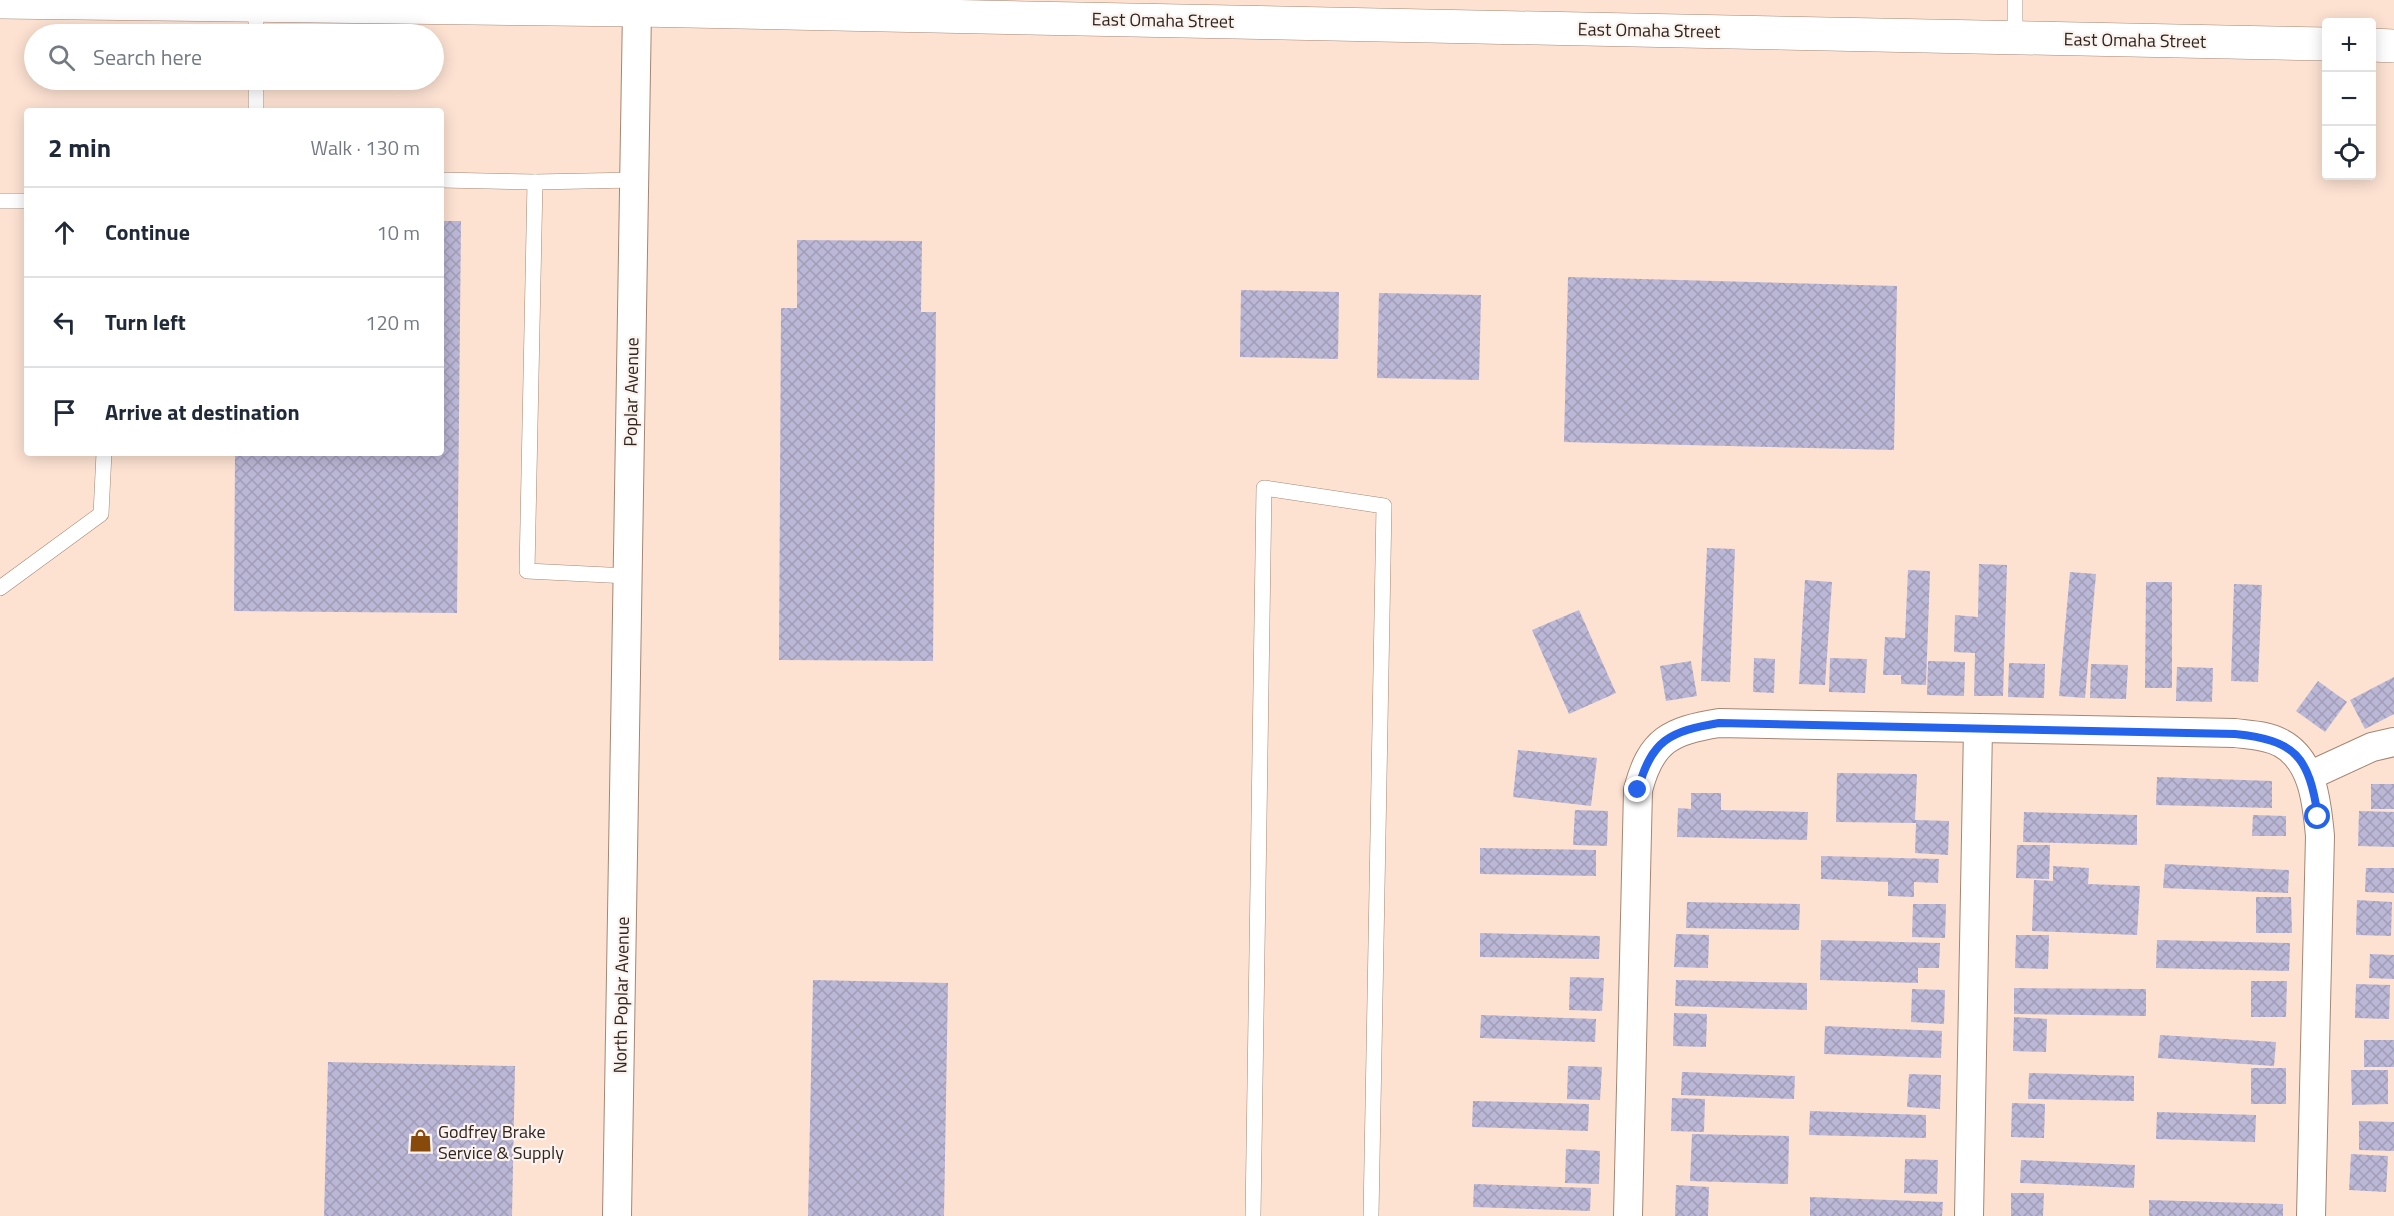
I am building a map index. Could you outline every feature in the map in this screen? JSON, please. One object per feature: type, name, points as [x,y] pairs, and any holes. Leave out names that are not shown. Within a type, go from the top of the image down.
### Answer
[{"type":"main road","name":"East Omaha Street","points":[[0,2],[256,20],[637,5],[2322,44]]},
{"type":"main road","points":[[2376,45],[2394,46]]},
{"type":"street","name":"Poplar Avenue","points":[[625,774],[637,5]]},
{"type":"street","points":[[1628,1216],[1638,790],[1644,766],[1654,751],[1672,736],[1692,728],[1719,723],[2235,734],[2262,736],[2280,742],[2289,748],[2309,776],[2316,803],[2320,836],[2311,1216]]},
{"type":"street","points":[[1969,1216],[1978,728]]},
{"type":"street","points":[[2309,776],[2372,747],[2394,742]]},
{"type":"street","name":"North Poplar Avenue","points":[[617,1216],[625,774]]},
{"type":"lane","points":[[2015,0],[2015,38]]},
{"type":"lane","points":[[256,90],[256,108]]},
{"type":"lane","points":[[444,180],[535,182],[634,180]]},
{"type":"lane","points":[[535,182],[527,571],[628,576]]},
{"type":"lane","points":[[0,201],[24,201]]},
{"type":"lane","points":[[0,588],[101,513],[104,456]]},
{"type":"lane","points":[[1253,1216],[1264,488],[1384,506],[1371,1216]]},
{"type":"building","points":[[444,221],[461,221],[457,613],[234,611],[235,456],[444,456]]},
{"type":"building","points":[[797,240],[922,241],[921,312],[936,312],[933,661],[779,660],[781,308],[797,308]]},
{"type":"building","points":[[1568,277],[1897,286],[1894,450],[1564,442]]},
{"type":"building","points":[[1241,290],[1339,292],[1338,359],[1240,357]]},
{"type":"building","points":[[1379,293],[1481,295],[1479,380],[1377,378]]},
{"type":"building","points":[[1707,548],[1735,549],[1730,682],[1701,681]]},
{"type":"building","points":[[1979,564],[2007,565],[2003,696],[1974,696],[1975,653],[1954,652],[1955,615],[1978,617]]},
{"type":"building","points":[[1908,570],[1930,571],[1926,685],[1901,684],[1901,675],[1883,675],[1885,637],[1905,638]]},
{"type":"building","points":[[2070,572],[2096,574],[2085,698],[2059,696]]},
{"type":"building","points":[[1805,580],[1832,582],[1825,685],[1799,684]]},
{"type":"building","points":[[2146,582],[2172,582],[2172,688],[2145,688]]},
{"type":"building","points":[[2234,584],[2262,585],[2258,682],[2231,681]]},
{"type":"building","points":[[1579,610],[1616,693],[1569,714],[1532,630]]},
{"type":"building","points":[[1754,658],[1775,659],[1774,693],[1753,692]]},
{"type":"building","points":[[1830,658],[1867,659],[1865,693],[1829,692]]},
{"type":"building","points":[[1691,661],[1697,696],[1666,701],[1660,666]]},
{"type":"building","points":[[1928,661],[1965,662],[1964,696],[1927,695]]},
{"type":"building","points":[[2009,663],[2045,664],[2044,698],[2008,697]]},
{"type":"building","points":[[2091,664],[2128,665],[2126,699],[2090,698]]},
{"type":"building","points":[[2177,667],[2213,668],[2212,702],[2176,701]]},
{"type":"building","points":[[2394,677],[2394,714],[2365,729],[2350,700]]},
{"type":"building","points":[[2318,681],[2347,702],[2325,732],[2296,711]]},
{"type":"building","points":[[1518,750],[1597,758],[1591,806],[1513,797]]},
{"type":"building","points":[[1837,773],[1917,774],[1915,820],[1949,821],[1948,855],[1915,853],[1916,823],[1836,822]]},
{"type":"building","points":[[2157,777],[2272,781],[2272,808],[2156,805]]},
{"type":"building","points":[[2371,784],[2394,784],[2394,809],[2371,809]]},
{"type":"building","points":[[1691,793],[1721,793],[1721,810],[1808,812],[1807,840],[1677,837],[1678,808],[1691,809]]},
{"type":"building","points":[[1575,810],[1608,811],[1607,846],[1573,845]]},
{"type":"building","points":[[2359,811],[2394,812],[2394,847],[2358,846]]},
{"type":"building","points":[[2024,812],[2137,815],[2137,845],[2023,842]]},
{"type":"building","points":[[2253,815],[2286,816],[2286,836],[2252,836]]},
{"type":"building","points":[[2017,845],[2050,845],[2049,879],[2016,878]]},
{"type":"building","points":[[1480,848],[1596,850],[1596,876],[1480,874]]},
{"type":"building","points":[[1821,856],[1939,859],[1938,883],[1914,882],[1914,897],[1888,896],[1888,882],[1821,879]]},
{"type":"building","points":[[2165,864],[2289,870],[2288,893],[2163,888]]},
{"type":"building","points":[[2053,866],[2089,868],[2088,884],[2140,886],[2137,935],[2032,931],[2034,880],[2053,881]]},
{"type":"building","points":[[2366,868],[2394,868],[2394,893],[2365,892]]},
{"type":"building","points":[[2256,897],[2291,897],[2292,933],[2256,933]]},
{"type":"building","points":[[2357,900],[2392,902],[2391,936],[2356,935]]},
{"type":"building","points":[[1687,902],[1800,904],[1799,930],[1686,928]]},
{"type":"building","points":[[1913,904],[1946,904],[1945,938],[1912,937]]},
{"type":"building","points":[[1480,933],[1600,936],[1599,959],[1480,957]]},
{"type":"building","points":[[1676,934],[1709,935],[1708,968],[1674,967]]},
{"type":"building","points":[[2016,935],[2049,935],[2048,969],[2015,968]]},
{"type":"building","points":[[1821,940],[1940,943],[1939,968],[1918,968],[1918,983],[1820,980]]},
{"type":"building","points":[[2157,940],[2290,943],[2289,971],[2156,968]]},
{"type":"building","points":[[2370,954],[2394,955],[2394,979],[2369,978]]},
{"type":"building","points":[[1570,977],[1604,978],[1602,1011],[1569,1010]]},
{"type":"building","points":[[813,980],[948,983],[944,1216],[808,1216]]},
{"type":"building","points":[[1676,980],[1807,983],[1807,1010],[1675,1006]]},
{"type":"building","points":[[2251,981],[2287,981],[2286,1017],[2251,1017]]},
{"type":"building","points":[[2356,984],[2390,985],[2389,1019],[2355,1018]]},
{"type":"building","points":[[2014,988],[2146,989],[2146,1016],[2014,1014]]},
{"type":"building","points":[[1912,989],[1945,990],[1944,1024],[1911,1022]]},
{"type":"building","points":[[1674,1013],[1707,1014],[1706,1047],[1673,1046]]},
{"type":"building","points":[[1481,1015],[1596,1019],[1595,1042],[1480,1038]]},
{"type":"building","points":[[2014,1017],[2047,1019],[2046,1052],[2013,1051]]},
{"type":"building","points":[[1825,1026],[1942,1031],[1941,1058],[1824,1054]]},
{"type":"building","points":[[2160,1035],[2276,1042],[2274,1066],[2158,1058]]},
{"type":"building","points":[[2364,1040],[2394,1040],[2394,1067],[2364,1067]]},
{"type":"building","name":"Godfrey Brake Service & Supply","points":[[328,1062],[515,1066],[512,1216],[324,1216]]},
{"type":"building","points":[[1568,1066],[1602,1067],[1600,1100],[1567,1099]]},
{"type":"building","points":[[2251,1068],[2286,1068],[2286,1104],[2251,1104]]},
{"type":"building","points":[[2351,1070],[2388,1070],[2388,1104],[2352,1105]]},
{"type":"building","points":[[1682,1072],[1795,1076],[1794,1099],[1681,1095]]},
{"type":"building","points":[[2029,1073],[2134,1076],[2134,1101],[2028,1099]]},
{"type":"building","points":[[1909,1074],[1941,1075],[1940,1109],[1907,1107]]},
{"type":"building","points":[[1672,1098],[1705,1099],[1704,1132],[1671,1131]]},
{"type":"building","points":[[1473,1101],[1589,1104],[1588,1131],[1472,1127]]},
{"type":"building","points":[[2012,1103],[2045,1104],[2044,1138],[2011,1137]]},
{"type":"building","points":[[1810,1111],[1926,1115],[1926,1138],[1809,1135]]},
{"type":"building","points":[[2157,1112],[2256,1115],[2255,1142],[2156,1139]]},
{"type":"building","points":[[2359,1121],[2394,1122],[2394,1151],[2359,1150]]},
{"type":"building","points":[[1692,1134],[1789,1136],[1788,1184],[1690,1181]]},
{"type":"building","points":[[1566,1149],[1600,1151],[1599,1184],[1565,1183]]},
{"type":"building","points":[[2351,1154],[2388,1156],[2386,1192],[2349,1190]]},
{"type":"building","points":[[1905,1159],[1938,1160],[1937,1194],[1904,1193]]},
{"type":"building","points":[[2021,1160],[2135,1165],[2134,1188],[2020,1183]]},
{"type":"building","points":[[1474,1184],[1591,1188],[1590,1211],[1473,1207]]},
{"type":"building","points":[[1676,1185],[1709,1187],[1708,1216],[1675,1216]]},
{"type":"building","points":[[2011,1193],[2044,1193],[2043,1216],[2011,1216]]},
{"type":"building","points":[[1810,1197],[1943,1202],[1942,1216],[1810,1216]]},
{"type":"building","points":[[2149,1200],[2283,1204],[2283,1216],[2149,1216]]},
{"type":"place","name":"Godfrey Brake Service & Supply","points":[[420,1141]]},
{"type":"route","points":[[1638,790],[1644,766],[1654,751],[1672,736],[1692,728],[1719,723],[2235,734],[2262,736],[2280,742],[2289,748],[2309,776],[2318,817]]}]
